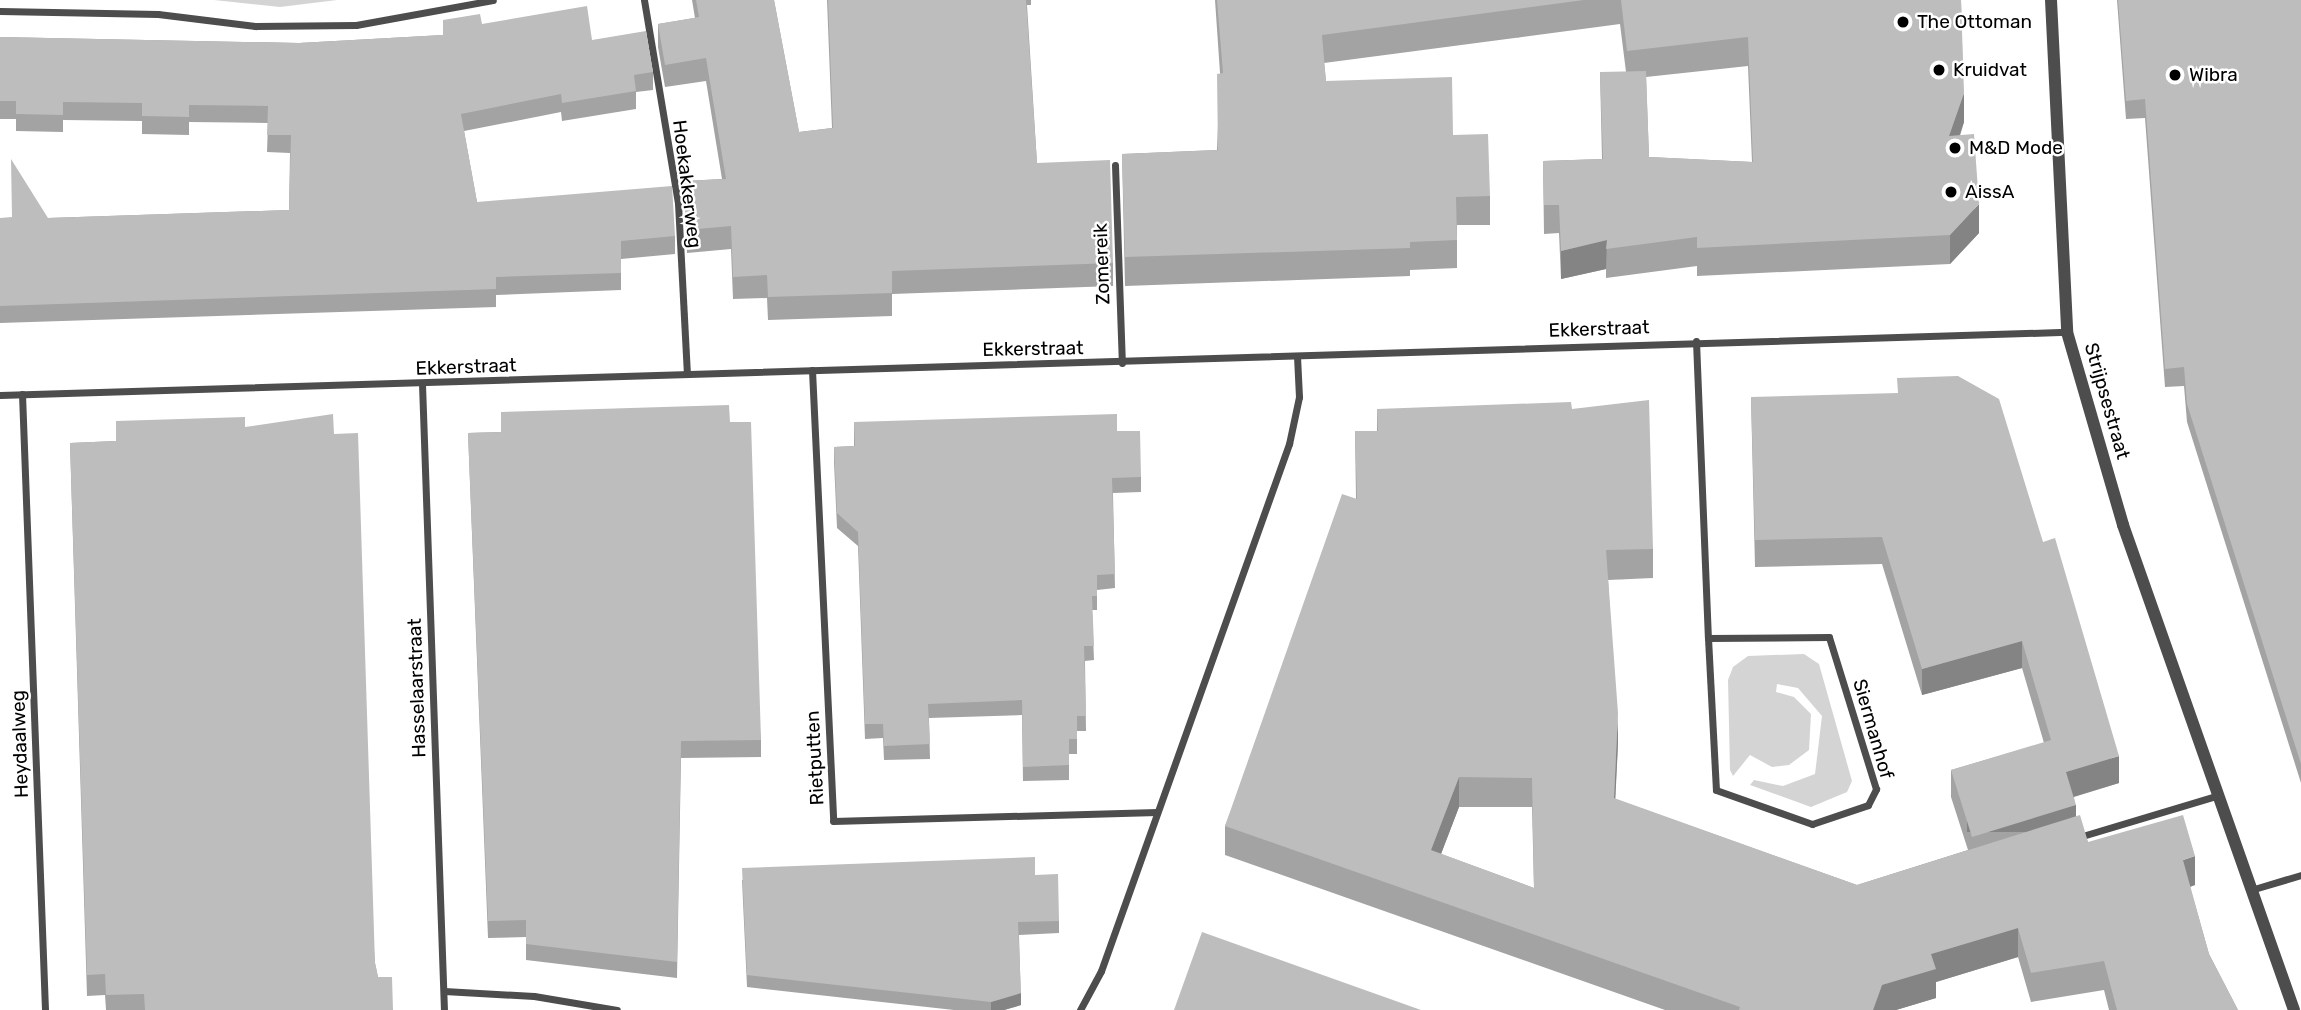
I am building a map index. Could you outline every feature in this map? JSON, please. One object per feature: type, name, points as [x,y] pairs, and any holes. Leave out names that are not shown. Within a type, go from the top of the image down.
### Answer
[{"type":"street","points":[[0,11],[158,14],[255,26],[356,25],[493,0]]},
{"type":"street","name":"Hoekakkerweg","points":[[644,0],[678,203],[687,373]]},
{"type":"street","name":"Strijpsestraat","points":[[2052,0],[2067,332],[2123,524],[2222,794],[2294,1010]]},
{"type":"street","name":"Zomereik","points":[[1115,165],[1122,363]]},
{"type":"street","name":"Ekkerstraat","points":[[0,395],[422,384],[687,373],[1122,363],[1696,341],[2067,332]]},
{"type":"street","name":"Siermanhof","points":[[1696,341],[1708,638],[1716,790],[1812,824],[1868,805],[1876,789],[1829,637],[1708,638]]},
{"type":"street","points":[[1080,1010],[1101,971],[1289,444],[1299,397],[1297,356]]},
{"type":"street","name":"Rietputten","points":[[812,370],[833,821],[1157,812]]},
{"type":"street","name":"Hasselaarstraat","points":[[422,384],[444,1010]]},
{"type":"street","name":"Heydaalweg","points":[[22,394],[45,1010]]},
{"type":"street","points":[[2071,840],[2222,794]]},
{"type":"street","points":[[2254,889],[2301,875]]},
{"type":"street","points":[[444,991],[534,996],[617,1010]]},
{"type":"shaded area","points":[[214,0],[337,0],[280,7]]},
{"type":"shaded area","points":[[1804,654],[1819,664],[1852,781],[1847,792],[1811,807],[1750,785],[1754,780],[1783,786],[1815,774],[1822,716],[1798,688],[1777,684],[1776,692],[1794,697],[1811,714],[1809,750],[1789,765],[1772,767],[1750,755],[1733,776],[1730,770],[1728,680],[1733,667],[1748,656]]},
{"type":"building","points":[[696,0],[774,0],[799,132],[833,128],[828,0],[1026,0],[1037,163],[1110,160],[1113,263],[892,271],[892,293],[768,297],[767,275],[733,277],[731,226],[687,230],[684,181],[726,179],[706,58],[665,65],[658,24],[699,17]]},
{"type":"building","points":[[1217,0],[1584,0],[1322,35],[1326,81],[1452,77],[1453,135],[1488,134],[1490,196],[1456,197],[1457,240],[1410,242],[1410,248],[1125,257],[1122,154],[1218,150],[1217,74],[1223,73]]},
{"type":"building","points":[[1621,0],[1961,0],[1964,93],[1949,136],[1974,134],[1979,204],[1950,235],[1697,248],[1697,237],[1606,249],[1607,240],[1561,251],[1559,205],[1544,205],[1543,161],[1603,159],[1600,72],[1646,71],[1649,157],[1753,162],[1748,37],[1627,51]]},
{"type":"building","points":[[2118,0],[2301,0],[2301,764],[2187,404],[2184,367],[2165,369],[2145,99],[2126,101]]},
{"type":"building","points":[[587,6],[592,40],[646,31],[653,72],[634,75],[636,91],[562,103],[561,94],[461,114],[477,202],[672,186],[675,236],[621,241],[621,273],[496,277],[496,289],[0,306],[0,218],[12,217],[11,159],[48,218],[289,210],[291,135],[267,135],[268,106],[189,105],[189,117],[142,116],[142,103],[63,102],[63,115],[16,114],[16,101],[0,101],[0,37],[299,43],[443,35],[443,20],[480,14],[482,24]]},
{"type":"building","points":[[1958,376],[1999,399],[2043,542],[2055,538],[2119,756],[2066,772],[2076,805],[1972,837],[1951,770],[2051,740],[2022,641],[1922,669],[1882,537],[1755,540],[1751,397],[1898,393],[1897,378]]},
{"type":"building","points":[[1649,400],[1653,549],[1606,550],[1618,713],[1614,798],[1857,885],[2080,815],[2088,842],[2183,815],[2195,856],[2183,860],[2209,954],[2238,1010],[2117,1010],[2104,961],[2031,973],[2018,928],[1931,954],[1936,969],[1882,985],[1873,1010],[1739,1010],[1740,1007],[1225,826],[1342,494],[1357,499],[1355,431],[1378,431],[1377,409],[1571,402],[1572,409]],"holes":[[[1459,777],[1532,778],[1534,888],[1431,850]]]},
{"type":"building","points":[[729,405],[730,422],[751,422],[761,740],[681,741],[677,962],[526,944],[526,920],[488,921],[468,433],[501,432],[501,412]]},
{"type":"building","points":[[333,414],[334,434],[358,433],[375,963],[378,977],[392,977],[393,1010],[145,1010],[144,994],[106,995],[105,974],[87,975],[70,443],[116,441],[116,421],[245,417],[245,427]]},
{"type":"building","points":[[1117,414],[1117,431],[1140,431],[1141,477],[1112,478],[1115,574],[1097,575],[1097,596],[1092,596],[1094,646],[1084,646],[1086,716],[1077,716],[1077,739],[1069,739],[1069,765],[1023,767],[1022,700],[928,704],[930,744],[884,746],[883,724],[865,724],[858,532],[837,513],[834,447],[855,446],[854,422]]},
{"type":"building","points":[[1035,857],[1035,875],[1058,874],[1059,921],[1018,922],[1021,993],[991,1002],[747,975],[742,868]]},
{"type":"building","points":[[1202,932],[1421,1010],[1174,1010]]},
{"type":"place","name":"The Ottoman","points":[[1903,22]]},
{"type":"place","name":"Kruidvat","points":[[1939,70]]},
{"type":"place","name":"Wibra","points":[[2175,75]]},
{"type":"place","name":"M&D Mode","points":[[1955,148]]},
{"type":"place","name":"AissA","points":[[1951,192]]}]
